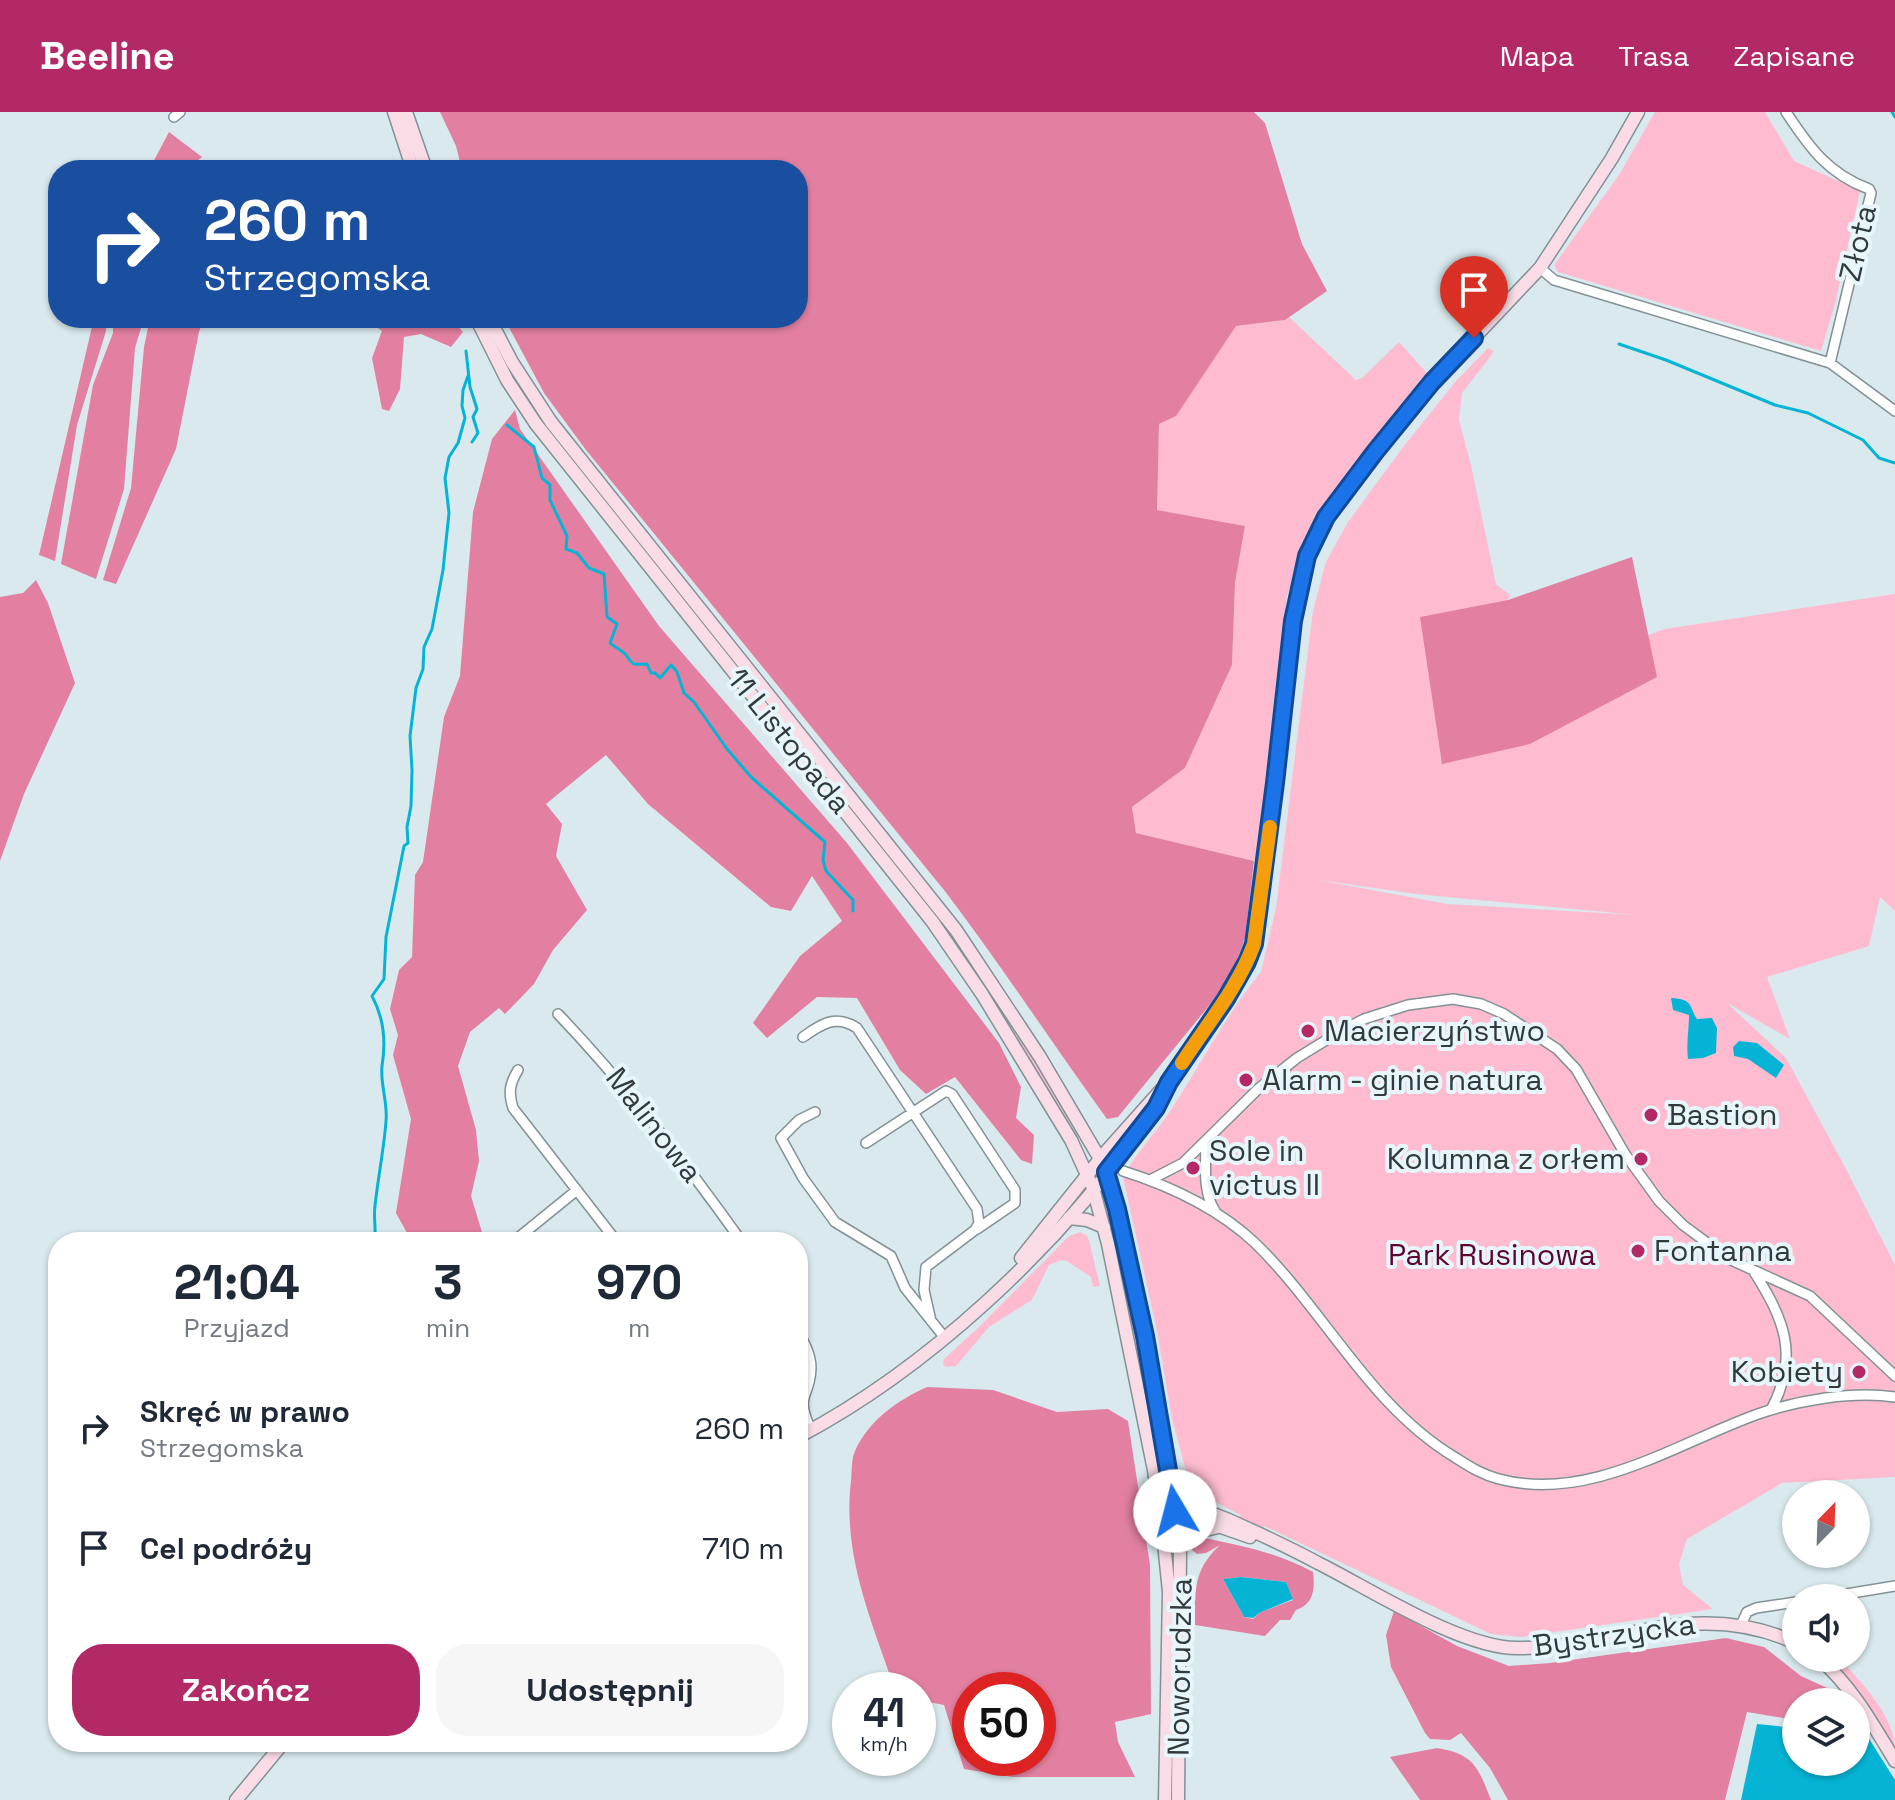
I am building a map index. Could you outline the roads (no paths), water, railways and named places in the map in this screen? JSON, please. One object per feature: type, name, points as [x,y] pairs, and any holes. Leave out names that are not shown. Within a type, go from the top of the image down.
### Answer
[{"type":"main road","points":[[394,112],[410,160]]},
{"type":"main road","points":[[406,112],[423,160]]},
{"type":"main road","points":[[808,1432],[858,1402],[945,1338],[1069,1218],[1156,1108],[1169,1082],[1226,999],[1254,944],[1293,621],[1307,556],[1326,517],[1375,452],[1432,382],[1540,268],[1612,158],[1638,112]]},
{"type":"main road","name":"11 Listopada","points":[[481,328],[507,380],[536,424],[932,921],[1023,1060],[1071,1140],[1087,1174]]},
{"type":"main road","name":"11 Listopada","points":[[494,328],[519,375],[551,422],[956,930],[1040,1057],[1100,1159]]},
{"type":"main road","points":[[995,1292],[1116,1139],[1169,1082]]},
{"type":"main road","points":[[1088,1136],[1116,1139]]},
{"type":"main road","name":"Noworudzka","points":[[1100,1159],[1132,1276],[1171,1482],[1180,1547],[1178,1800]]},
{"type":"main road","name":"Noworudzka","points":[[1087,1174],[1104,1227],[1162,1525],[1169,1592],[1165,1800]]},
{"type":"main road","points":[[1069,1218],[1087,1220],[1104,1227]]},
{"type":"main road","name":"Bystrzycka","points":[[1171,1482],[1195,1507],[1316,1561],[1443,1628],[1482,1644],[1514,1649],[1548,1647],[1690,1623],[1741,1625],[1782,1637]]},
{"type":"main road","name":"Bystrzycka","points":[[1158,1493],[1175,1511],[1251,1537],[1262,1537]]},
{"type":"main road","points":[[1162,1525],[1175,1511],[1195,1507]]},
{"type":"main road","points":[[1180,1547],[1193,1533],[1218,1527]]},
{"type":"main road","points":[[1834,1672],[1858,1698],[1895,1761]]},
{"type":"main road","points":[[236,1800],[276,1752]]},
{"type":"street","name":"Złota","points":[[1786,112],[1818,158],[1871,193],[1830,363]]},
{"type":"street","points":[[1540,268],[1554,280],[1830,363],[1895,411]]},
{"type":"street","points":[[1150,1180],[1183,1163],[1258,1089],[1297,1058],[1341,1031],[1364,1019],[1408,1005],[1463,999],[1489,1006],[1557,1049],[1576,1069],[1625,1154],[1668,1211],[1729,1259],[1810,1296],[1895,1376]]},
{"type":"street","name":"Malinowa","points":[[558,1014],[643,1108],[735,1232]]},
{"type":"street","points":[[803,1037],[831,1020],[857,1028],[977,1209],[979,1223],[975,1230]]},
{"type":"street","points":[[518,1070],[511,1082],[509,1096],[513,1108],[609,1232]]},
{"type":"street","points":[[866,1143],[946,1091],[952,1094],[1015,1190],[1015,1203],[926,1267],[924,1290],[931,1321]]},
{"type":"street","points":[[815,1112],[799,1120],[781,1138],[786,1151],[835,1222],[891,1256],[905,1288],[945,1338]]},
{"type":"street","points":[[1206,1141],[1206,1185],[1210,1204],[1217,1214]]},
{"type":"street","points":[[1123,1171],[1150,1180],[1217,1214],[1253,1241],[1280,1268],[1392,1409],[1445,1452],[1498,1479],[1533,1484],[1607,1474],[1793,1404],[1843,1398],[1895,1397]]},
{"type":"street","points":[[525,1232],[577,1190]]},
{"type":"street","points":[[1753,1270],[1780,1317],[1786,1359],[1784,1386],[1771,1410]]},
{"type":"street","points":[[808,1358],[811,1366],[808,1378]]},
{"type":"street","points":[[808,1424],[811,1430]]},
{"type":"street","points":[[1870,1590],[1895,1586]]},
{"type":"street","points":[[1741,1625],[1747,1612],[1782,1604]]},
{"type":"water","points":[[1671,998],[1690,1004],[1697,1019],[1712,1018],[1717,1028],[1716,1053],[1688,1059],[1689,1015],[1673,1010]]},
{"type":"water","points":[[1739,1041],[1757,1043],[1784,1065],[1776,1078],[1748,1059],[1734,1056],[1733,1047]]},
{"type":"water","points":[[1241,1577],[1286,1582],[1293,1599],[1253,1618],[1244,1617],[1223,1579]]},
{"type":"water","points":[[1757,1724],[1782,1727],[1782,1776],[1870,1776],[1870,1740],[1895,1780],[1895,1800],[1741,1800]]},
{"type":"waterway","points":[[1892,112],[1895,117]]},
{"type":"waterway","points":[[1619,344],[1775,405],[1808,413],[1863,440],[1879,458],[1895,463]]},
{"type":"waterway","points":[[466,351],[470,387],[477,409],[473,417],[478,433],[472,442]]},
{"type":"waterway","points":[[375,1232],[386,1114],[382,1073],[383,1030],[372,996],[384,979],[386,937],[404,846],[408,843],[412,770],[410,736],[416,688],[423,669],[424,647],[432,629],[443,570],[449,513],[445,478],[449,457],[458,443],[465,418],[463,390],[468,376]]},
{"type":"waterway","points":[[507,425],[534,447],[542,478],[550,485],[550,500],[567,536],[566,549],[577,553],[589,568],[604,574],[607,617],[617,624],[610,643],[634,664],[647,664],[651,673],[660,678],[671,665],[677,672],[684,693],[751,777],[825,842],[823,860],[826,871],[853,900],[853,911]]},
{"type":"place","name":"Macierzyństwo","points":[[1308,1031]]},
{"type":"place","name":"Alarm - ginie natura","points":[[1246,1080]]},
{"type":"place","name":"Bastion","points":[[1651,1115]]},
{"type":"place","name":"Kolumna z orłem","points":[[1641,1159]]},
{"type":"place","name":"Sole in victus II","points":[[1193,1168]]},
{"type":"place","name":"Fontanna","points":[[1638,1251]]},
{"type":"place","name":"Kobiety","points":[[1859,1372]]},
{"type":"park label","name":"Park Rusinowa","points":[[1492,1255]]}]
